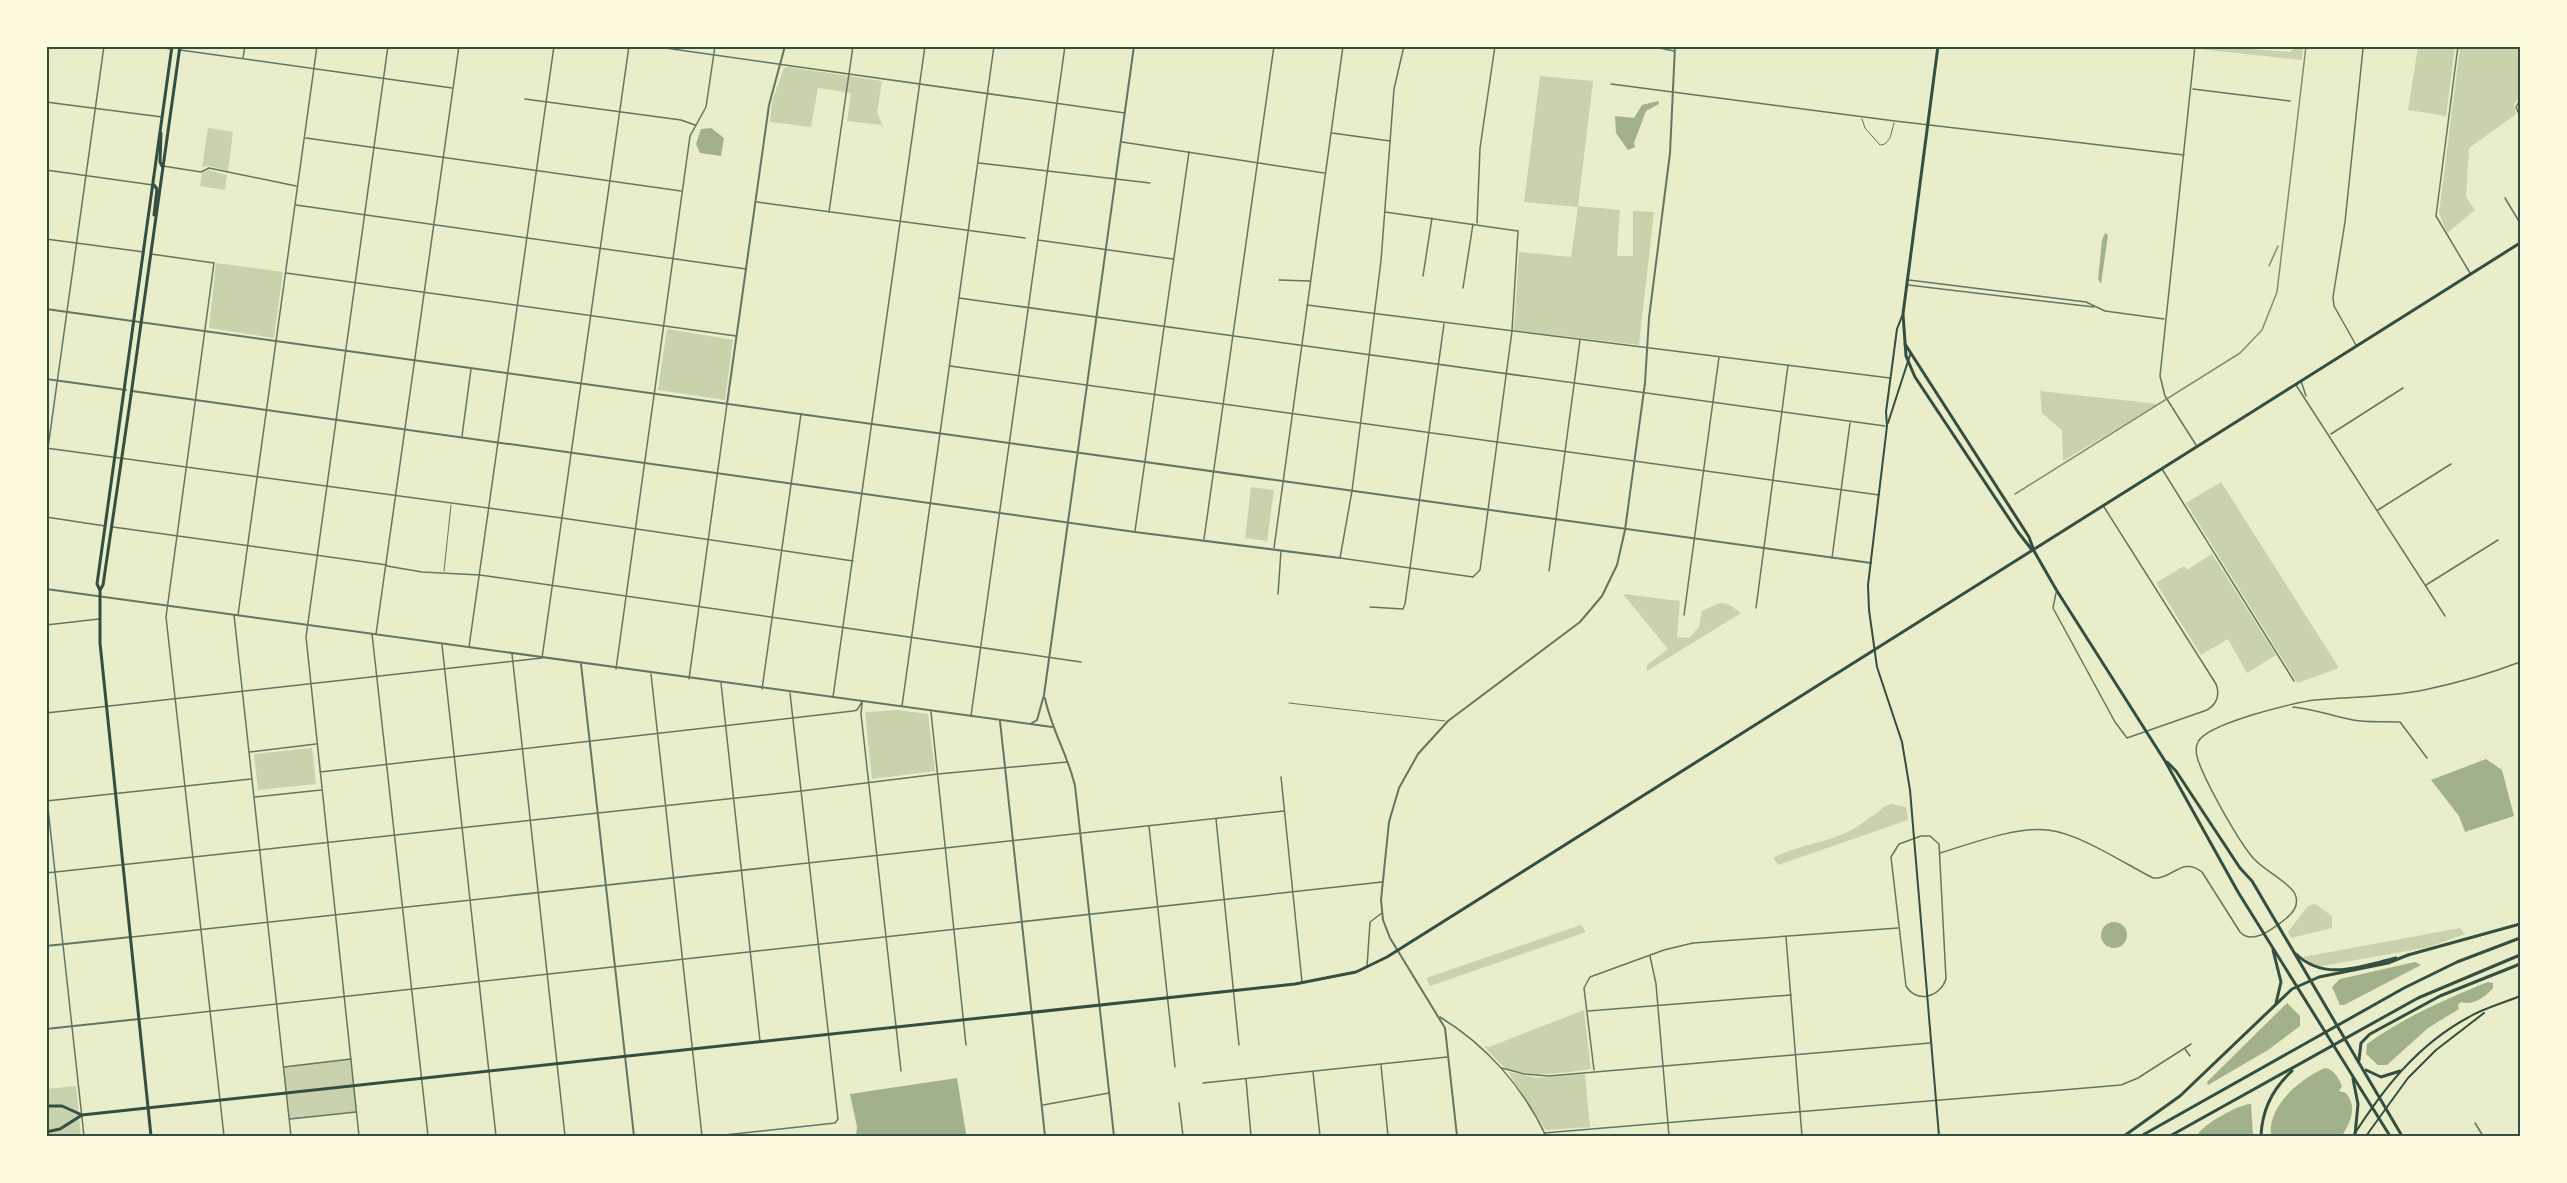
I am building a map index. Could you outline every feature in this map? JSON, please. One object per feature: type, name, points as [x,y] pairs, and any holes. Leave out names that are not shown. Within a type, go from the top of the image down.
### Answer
[{"type":"main road","points":[[1938,46],[1903,314],[1908,364],[2018,532],[2034,551],[2140,720],[2273,950],[2390,1137]]},
{"type":"main road","points":[[100,590],[97,584],[126,390],[172,48]]},
{"type":"main road","points":[[151,1137],[106,706],[99,596],[104,585],[179,48]]},
{"type":"main road","points":[[161,131],[162,166]]},
{"type":"main road","points":[[153,185],[156,189],[155,220]]},
{"type":"main road","points":[[46,1106],[62,1106],[82,1115],[218,1101],[1302,983],[1367,968],[2034,551],[2520,243]]},
{"type":"main road","points":[[1903,314],[1897,329],[1868,596],[1874,651],[1902,742],[1911,790],[1939,1137]]},
{"type":"main road","points":[[1905,344],[2029,537],[2034,551]]},
{"type":"main road","points":[[1887,426],[1911,354]]},
{"type":"main road","points":[[2165,761],[2176,771],[2278,924],[2402,1137]]},
{"type":"main road","points":[[2296,954],[2308,965],[2327,971],[2408,955],[2520,924]]},
{"type":"main road","points":[[2141,1137],[2346,1019],[2435,972],[2520,938]]},
{"type":"main road","points":[[2273,950],[2281,982],[2274,1006]]},
{"type":"main road","points":[[2124,1137],[2180,1096],[2289,991],[2311,980],[2388,963],[2408,955]]},
{"type":"main road","points":[[2261,1137],[2265,1111],[2276,1088],[2292,1071],[2323,1051],[2439,988],[2520,955]]},
{"type":"main road","points":[[2359,1060],[2361,1043],[2370,1034],[2440,996],[2520,964]]},
{"type":"main road","points":[[2354,1136],[2400,1071],[2439,1036],[2472,1015],[2520,996]]},
{"type":"main road","points":[[2366,1137],[2385,1107],[2424,1060],[2486,1011]]},
{"type":"main road","points":[[2169,1137],[2306,1062]]},
{"type":"main road","points":[[2364,1069],[2381,1077],[2400,1071]]},
{"type":"main road","points":[[2351,1075],[2358,1104],[2354,1136]]},
{"type":"main road","points":[[46,1132],[60,1130],[76,1122],[82,1115]]},
{"type":"street","points":[[46,462],[105,46]]},
{"type":"street","points":[[152,46],[172,48]]},
{"type":"street","points":[[243,59],[245,46]]},
{"type":"street","points":[[291,1137],[242,691],[236,615],[248,545],[317,46]]},
{"type":"street","points":[[359,1137],[306,646],[388,46]]},
{"type":"street","points":[[428,1137],[374,635],[387,566],[459,46]]},
{"type":"street","points":[[469,648],[554,46]]},
{"type":"street","points":[[542,658],[629,46]]},
{"type":"street","points":[[651,46],[1125,113]]},
{"type":"street","points":[[616,669],[690,136],[706,107],[715,46]]},
{"type":"street","points":[[689,679],[770,105],[785,46]]},
{"type":"street","points":[[829,212],[853,46]]},
{"type":"street","points":[[833,698],[925,46]]},
{"type":"street","points":[[902,707],[994,46]]},
{"type":"street","points":[[970,716],[1065,46]]},
{"type":"street","points":[[1029,724],[1037,720],[1044,696],[1134,46]]},
{"type":"street","points":[[1204,540],[1274,46]]},
{"type":"street","points":[[1274,548],[1343,46]]},
{"type":"street","points":[[1340,558],[1352,491],[1370,356],[1385,212],[1395,83],[1404,46]]},
{"type":"street","points":[[1477,224],[1480,148],[1495,46]]},
{"type":"street","points":[[1457,1137],[1449,1057],[1440,1017],[1397,950],[1386,930],[1382,913],[1382,881],[1389,822],[1399,788],[1418,754],[1448,721],[1587,614],[1613,576],[1625,530],[1635,461],[1670,153],[1675,49],[1649,46]]},
{"type":"street","points":[[2195,46],[2160,370],[2161,386],[2197,446]]},
{"type":"street","points":[[2458,46],[2436,216],[2470,274]]},
{"type":"street","points":[[179,48],[453,88]]},
{"type":"street","points":[[2357,346],[2334,306],[2333,297],[2344,222],[2363,50]]},
{"type":"street","points":[[1611,84],[1862,117],[2184,155]]},
{"type":"street","points":[[2191,89],[2290,101]]},
{"type":"street","points":[[525,99],[620,111],[696,125]]},
{"type":"street","points":[[2520,100],[2517,105],[2520,117]]},
{"type":"street","points":[[46,102],[163,117]]},
{"type":"street","points":[[1331,133],[1390,141]]},
{"type":"street","points":[[305,138],[682,191]]},
{"type":"street","points":[[1121,142],[1325,173]]},
{"type":"street","points":[[1135,532],[1189,152]]},
{"type":"street","points":[[978,163],[1150,183]]},
{"type":"street","points":[[162,166],[201,172],[209,168],[233,175],[298,186]]},
{"type":"street","points":[[46,170],[153,185]]},
{"type":"street","points":[[2505,198],[2520,223]]},
{"type":"street","points":[[756,202],[1025,238]]},
{"type":"street","points":[[295,205],[746,269]]},
{"type":"street","points":[[132,391],[1135,532],[1274,548],[1281,551],[1476,576],[1480,570],[1512,332],[1518,231],[1385,212]]},
{"type":"street","points":[[1423,276],[1432,218]]},
{"type":"street","points":[[1463,288],[1473,224]]},
{"type":"street","points":[[46,239],[144,252]]},
{"type":"street","points":[[1037,240],[1174,259]]},
{"type":"street","points":[[150,254],[214,263],[166,628],[218,1101],[224,1137]]},
{"type":"street","points":[[285,273],[737,336]]},
{"type":"street","points":[[1279,280],[1311,281]]},
{"type":"street","points":[[1908,282],[2057,297],[2086,302],[2104,311],[2165,320]]},
{"type":"street","points":[[1908,282],[2095,307]]},
{"type":"street","points":[[959,298],[1506,375],[1644,392],[1850,423],[1887,426]]},
{"type":"street","points":[[1307,305],[1891,378]]},
{"type":"street","points":[[46,309],[1871,564]]},
{"type":"street","points":[[1371,607],[1403,609],[1411,568],[1444,323]]},
{"type":"street","points":[[1549,571],[1580,340]]},
{"type":"street","points":[[1684,615],[1719,356]]},
{"type":"street","points":[[1756,608],[1788,364]]},
{"type":"street","points":[[950,366],[1880,495]]},
{"type":"street","points":[[462,437],[471,368]]},
{"type":"street","points":[[46,379],[126,390]]},
{"type":"street","points":[[2301,381],[2306,397]]},
{"type":"street","points":[[2296,384],[2445,616]]},
{"type":"street","points":[[2330,434],[2403,388]]},
{"type":"street","points":[[762,689],[801,414]]},
{"type":"street","points":[[1832,558],[1850,423]]},
{"type":"street","points":[[47,448],[451,505],[562,518],[853,561]]},
{"type":"street","points":[[2378,510],[2451,464]]},
{"type":"street","points":[[2162,468],[2294,681]]},
{"type":"street","points":[[2057,591],[2054,608],[2120,731],[2127,738],[2207,710],[2217,699],[2216,684],[2103,506]]},
{"type":"street","points":[[46,517],[106,526]]},
{"type":"street","points":[[112,526],[422,572],[480,575],[552,585],[699,609],[1081,662]]},
{"type":"street","points":[[2426,586],[2498,540]]},
{"type":"street","points":[[1278,594],[1281,551]]},
{"type":"street","points":[[46,589],[1052,728]]},
{"type":"street","points":[[46,625],[99,619]]},
{"type":"street","points":[[442,644],[496,1137]]},
{"type":"street","points":[[512,654],[565,1137]]},
{"type":"street","points":[[46,713],[542,658]]},
{"type":"street","points":[[1940,853],[2023,831],[2058,832],[2153,878],[2163,877],[2185,866],[2196,868],[2242,935],[2251,938],[2278,924],[2295,908],[2294,892],[2263,868],[2247,850],[2199,763],[2196,748],[2200,738],[2209,730],[2269,710],[2314,700],[2424,690],[2479,676],[2520,662]]},
{"type":"street","points":[[581,664],[634,1137]]},
{"type":"street","points":[[651,674],[702,1137]]},
{"type":"street","points":[[721,683],[760,1042]]},
{"type":"street","points":[[715,1137],[836,1122],[790,693]]},
{"type":"street","points":[[1044,696],[1052,728],[1068,762],[1075,786],[1114,1137]]},
{"type":"street","points":[[320,772],[726,727],[857,710],[862,702]]},
{"type":"street","points":[[862,702],[861,714],[868,782],[901,1071]]},
{"type":"street","points":[[2292,706],[2323,711],[2354,720],[2400,722],[2427,758]]},
{"type":"street","points":[[931,711],[966,1045]]},
{"type":"street","points":[[1000,721],[1045,1137]]},
{"type":"street","points":[[249,752],[316,744]]},
{"type":"street","points":[[46,873],[733,799],[938,774],[1068,762]]},
{"type":"street","points":[[1281,777],[1302,983]]},
{"type":"street","points":[[47,801],[252,779]]},
{"type":"street","points":[[46,790],[84,1137]]},
{"type":"street","points":[[254,798],[322,790]]},
{"type":"street","points":[[46,946],[1284,811]]},
{"type":"street","points":[[1215,818],[1226,900],[1239,1045]]},
{"type":"street","points":[[1149,825],[1175,1066]]},
{"type":"street","points":[[1926,835],[1937,841],[1940,853],[1946,979],[1939,992],[1927,997],[1908,989],[1898,928],[1891,856],[1893,849],[1901,843],[1926,835]]},
{"type":"street","points":[[46,1029],[1158,908],[1382,881]]},
{"type":"street","points":[[1367,968],[1370,922],[1382,913]]},
{"type":"street","points":[[1594,1071],[1586,982],[1593,976],[1693,943],[1898,928]]},
{"type":"street","points":[[1786,936],[1802,1137]]},
{"type":"street","points":[[1650,956],[1655,971],[1669,1137]]},
{"type":"street","points":[[1587,1011],[1791,995]]},
{"type":"street","points":[[1440,1017],[1466,1032],[1502,1068],[1546,1137]]},
{"type":"street","points":[[1502,1068],[1537,1075],[1930,1043]]},
{"type":"street","points":[[1544,1133],[2125,1084],[2191,1044]]},
{"type":"street","points":[[2185,1048],[2190,1056]]},
{"type":"street","points":[[1203,1083],[1449,1057]]},
{"type":"street","points":[[283,1067],[351,1059]]},
{"type":"street","points":[[1381,1064],[1388,1137]]},
{"type":"street","points":[[1313,1072],[1320,1137]]},
{"type":"street","points":[[1246,1078],[1251,1137]]},
{"type":"street","points":[[1042,1106],[1109,1093]]},
{"type":"street","points":[[1179,1103],[1183,1137]]},
{"type":"street","points":[[289,1119],[357,1112]]},
{"type":"street","points":[[2475,1123],[2483,1137]]},
{"type":"lane","points":[[1862,117],[1865,128],[1881,145],[1887,143],[1890,138],[1895,121]]},
{"type":"lane","points":[[444,572],[451,505]]},
{"type":"lane","points":[[1289,703],[1448,721]]},
{"type":"shaded area","points":[[2198,47],[2290,52],[2296,47],[2303,47],[2302,60],[2198,49]]},
{"type":"shaded area","points":[[2418,47],[2455,47],[2446,116],[2408,110]]},
{"type":"shaded area","points":[[2460,47],[2520,47],[2520,97],[2514,104],[2516,114],[2469,148],[2466,197],[2475,210],[2447,233],[2439,213]]},
{"type":"shaded area","points":[[784,68],[882,81],[877,112],[886,133],[882,125],[847,121],[851,93],[818,88],[811,127],[770,122],[772,101]]},
{"type":"shaded area","points":[[1540,76],[1593,81],[1578,206],[1620,210],[1617,256],[1633,256],[1633,211],[1654,212],[1639,345],[1514,330],[1519,252],[1571,257],[1578,207],[1524,202]]},
{"type":"shaded area","points":[[1658,101],[1659,104],[1646,111],[1634,143],[1635,147],[1628,150],[1616,133],[1615,116],[1634,118],[1642,105]]},
{"type":"shaded area","points":[[208,128],[233,132],[228,171],[209,166],[202,167]]},
{"type":"shaded area","points":[[711,128],[724,138],[721,156],[700,153],[696,144],[701,129]]},
{"type":"shaded area","points":[[209,170],[227,175],[225,190],[200,186],[202,173]]},
{"type":"shaded area","points":[[2105,233],[2108,235],[2101,284],[2098,279],[2102,240]]},
{"type":"shaded area","points":[[216,263],[283,272],[274,338],[209,328]]},
{"type":"shaded area","points":[[667,329],[733,340],[725,400],[658,390]]},
{"type":"shaded area","points":[[2040,391],[2158,404],[2063,461],[2062,430],[2042,413]]},
{"type":"shaded area","points":[[2221,482],[2339,668],[2298,683],[2296,681],[2186,503]]},
{"type":"shaded area","points":[[1251,487],[1274,490],[1267,541],[1245,538]]},
{"type":"shaded area","points":[[2212,554],[2276,655],[2247,673],[2228,639],[2201,655],[2156,583],[2184,566],[2187,570]]},
{"type":"shaded area","points":[[1623,594],[1680,601],[1677,637],[1689,638],[1699,627],[1702,611],[1714,605],[1722,603],[1730,605],[1741,613],[1647,671],[1647,665],[1668,649]]},
{"type":"shaded area","points":[[898,710],[928,714],[935,771],[872,779],[865,712]]},
{"type":"shaded area","points":[[312,748],[316,784],[258,790],[254,754]]},
{"type":"shaded area","points":[[2486,759],[2502,770],[2514,816],[2465,832],[2459,816],[2431,780]]},
{"type":"shaded area","points":[[1891,804],[1906,807],[1908,820],[1778,865],[1773,858],[1844,834]]},
{"type":"shaded area","points":[[2315,904],[2332,916],[2332,928],[2291,938],[2288,932],[2308,906]]},
{"type":"shaded area","points":[[2114,922],[2123,926],[2127,935],[2123,944],[2114,948],[2105,944],[2101,935],[2105,926]]},
{"type":"shaded area","points":[[1581,925],[1586,932],[1430,986],[1426,978]]},
{"type":"shaded area","points":[[2460,928],[2465,934],[2429,947],[2317,967],[2303,957]]},
{"type":"shaded area","points":[[2415,962],[2421,965],[2344,1005],[2340,1005],[2332,987],[2340,979]]},
{"type":"shaded area","points":[[2488,982],[2493,983],[2493,988],[2487,995],[2474,1002],[2461,1002],[2458,1005],[2459,1009],[2428,1028],[2387,1065],[2378,1065],[2366,1054],[2367,1044],[2396,1025]]},
{"type":"shaded area","points":[[2287,1003],[2300,1016],[2300,1026],[2268,1050],[2208,1085],[2207,1082]]},
{"type":"shaded area","points":[[1584,1010],[1591,1069],[1546,1074],[1522,1073],[1503,1066],[1484,1046],[1489,1047]]},
{"type":"shaded area","points":[[351,1059],[357,1112],[289,1119],[283,1067]]},
{"type":"shaded area","points":[[2325,1068],[2336,1075],[2342,1086],[2339,1091],[2346,1093],[2352,1104],[2352,1115],[2342,1136],[2271,1136],[2274,1114],[2287,1095],[2305,1079]]},
{"type":"shaded area","points":[[1508,1072],[1537,1078],[1585,1074],[1590,1127],[1546,1130]]},
{"type":"shaded area","points":[[957,1078],[966,1134],[962,1136],[856,1136],[857,1127],[850,1094]]},
{"type":"shaded area","points":[[76,1086],[81,1136],[47,1136],[46,1089]]},
{"type":"shaded area","points":[[2251,1104],[2253,1136],[2197,1136],[2205,1126],[2221,1116],[2238,1107]]},
{"type":"railway","points":[[2015,494],[2240,353],[2262,330],[2277,292],[2306,46]]},
{"type":"railway","points":[[2269,266],[2278,246]]}]
